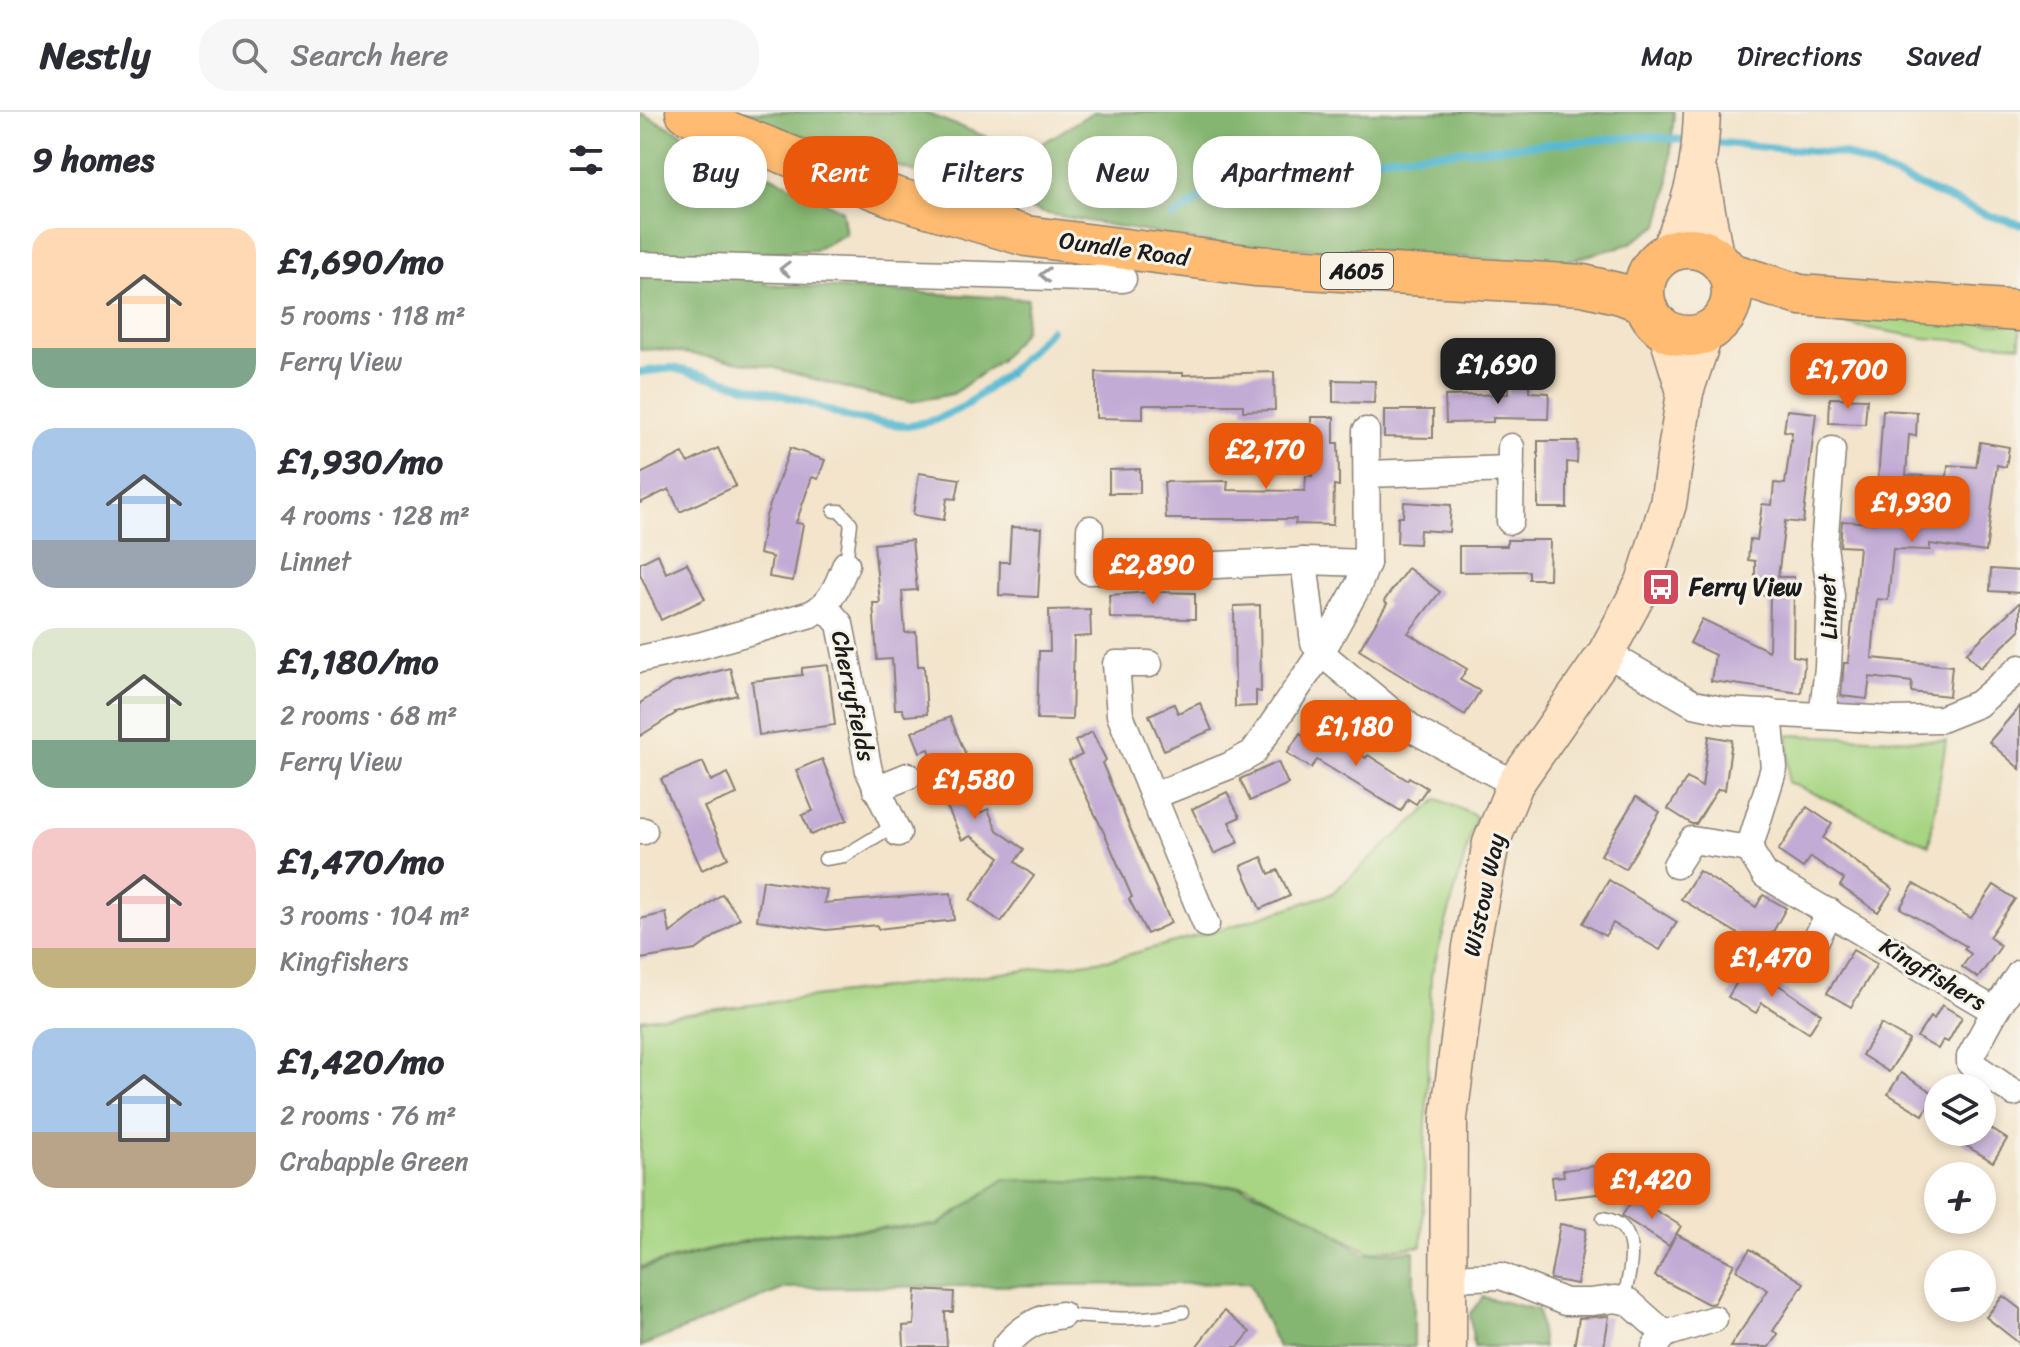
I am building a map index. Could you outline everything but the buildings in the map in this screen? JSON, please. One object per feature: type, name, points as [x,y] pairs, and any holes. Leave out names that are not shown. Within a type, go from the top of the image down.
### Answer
[{"type":"main road","name":"Oundle Road","points":[[686,112],[709,124],[894,197],[1026,236],[1125,274],[1255,266],[1583,285],[1621,294],[1657,288]]},
{"type":"main road","points":[[1800,295],[1715,326],[1679,335],[1657,288],[1688,248],[1702,250],[1722,264],[1800,295],[2020,311]]},
{"type":"main road","points":[[1715,326],[1733,295],[1722,264]]},
{"type":"street","points":[[1657,288],[1683,223],[1699,168],[1702,120]]},
{"type":"street","points":[[1699,168],[1722,264]]},
{"type":"street","points":[[640,265],[1125,274]]},
{"type":"street","name":"Wistow Way","points":[[1657,288],[1685,392]]},
{"type":"street","name":"Wistow Way","points":[[1448,1347],[1449,1118],[1471,947],[1491,843],[1515,784],[1606,653],[1644,582],[1668,504],[1685,392],[1715,326]]},
{"type":"street","points":[[1153,796],[1229,766],[1253,753],[1321,653],[1358,586],[1367,563],[1366,431]]},
{"type":"street","name":"Linnet","points":[[1822,716],[1831,596],[1824,546],[1832,450]]},
{"type":"street","points":[[1367,474],[1511,458],[1510,521]]},
{"type":"street","points":[[1090,529],[1089,580],[1304,561],[1367,563]]},
{"type":"street","points":[[1304,561],[1314,643],[1321,653],[1414,730],[1515,784]]},
{"type":"street","name":"Cherryfields","points":[[640,659],[699,646],[811,614],[825,607],[846,564]]},
{"type":"street","name":"Cherryfields","points":[[825,607],[840,624],[869,771],[896,829]]},
{"type":"street","points":[[1606,653],[1694,704],[1726,711],[1892,720],[1941,719],[1978,704],[2020,668]]},
{"type":"street","points":[[1149,664],[1116,664],[1120,715],[1206,924]]},
{"type":"street","points":[[1676,865],[1692,840],[1749,849],[1774,768],[1769,712]]},
{"type":"street","name":"Cherryfields","points":[[876,789],[908,776]]},
{"type":"street","name":"Kingfishers","points":[[1749,849],[1765,875],[1995,1011]]},
{"type":"street","points":[[1808,955],[1830,912]]},
{"type":"street","name":"Kingfishers","points":[[2014,1093],[1961,1066],[1970,1057],[2020,973]]},
{"type":"street","points":[[1446,1278],[1501,1276],[1565,1302],[1623,1301],[1641,1311],[1660,1341],[1714,1319]]},
{"type":"street","points":[[1005,1347],[1018,1332],[1041,1318],[1062,1315]]},
{"type":"lane","points":[[834,511],[840,511],[851,523],[846,564]]},
{"type":"lane","points":[[825,859],[844,856],[896,829]]},
{"type":"lane","points":[[1603,1218],[1612,1219],[1620,1225],[1630,1243],[1631,1268],[1623,1301]]},
{"type":"lane","points":[[1062,1315],[1122,1320],[1164,1317],[1183,1312]]},
{"type":"green space","points":[[736,112],[923,112],[984,136],[914,136],[914,172],[898,166],[898,136],[803,136]]},
{"type":"green space","points":[[1093,112],[1674,112],[1668,190],[1659,225],[1629,244],[1561,263],[1214,244],[1027,208],[1052,208],[1052,137]]},
{"type":"green space","points":[[640,113],[688,136],[664,136],[664,208],[767,208],[767,174],[783,182],[783,208],[842,210],[846,234],[815,250],[764,253],[765,284],[1028,299],[1024,331],[999,361],[953,394],[910,402],[860,392],[771,367],[658,349],[640,350]]},
{"type":"green space","points":[[1821,314],[2020,325],[2020,345],[1925,338],[1809,318]]},
{"type":"green space","points":[[1789,735],[1946,741],[1929,845],[1788,782]]},
{"type":"green space","points":[[1438,799],[1476,816],[1431,976],[1422,1246],[1369,1252],[1248,1186],[1006,1181],[937,1225],[773,1234],[640,1267],[640,1019],[1113,959],[1331,894]]},
{"type":"green space","points":[[1004,1179],[1242,1187],[1313,1218],[1364,1254],[1414,1251],[1414,1347],[1278,1347],[1249,1283],[786,1288],[640,1347],[640,1269],[771,1235],[938,1226]]},
{"type":"green space","points":[[1483,1297],[1538,1310],[1543,1347],[1474,1347],[1470,1314]]},
{"type":"waterway","points":[[1173,217],[1241,172],[1646,136],[1693,141]]},
{"type":"waterway","points":[[1711,142],[1844,154],[1987,215],[2020,224]]},
{"type":"waterway","points":[[640,372],[673,368],[797,399],[849,418],[908,426],[935,420],[965,406],[1010,371],[1050,330]]},
{"type":"place","name":"Ferry View","points":[[1661,587]]}]
